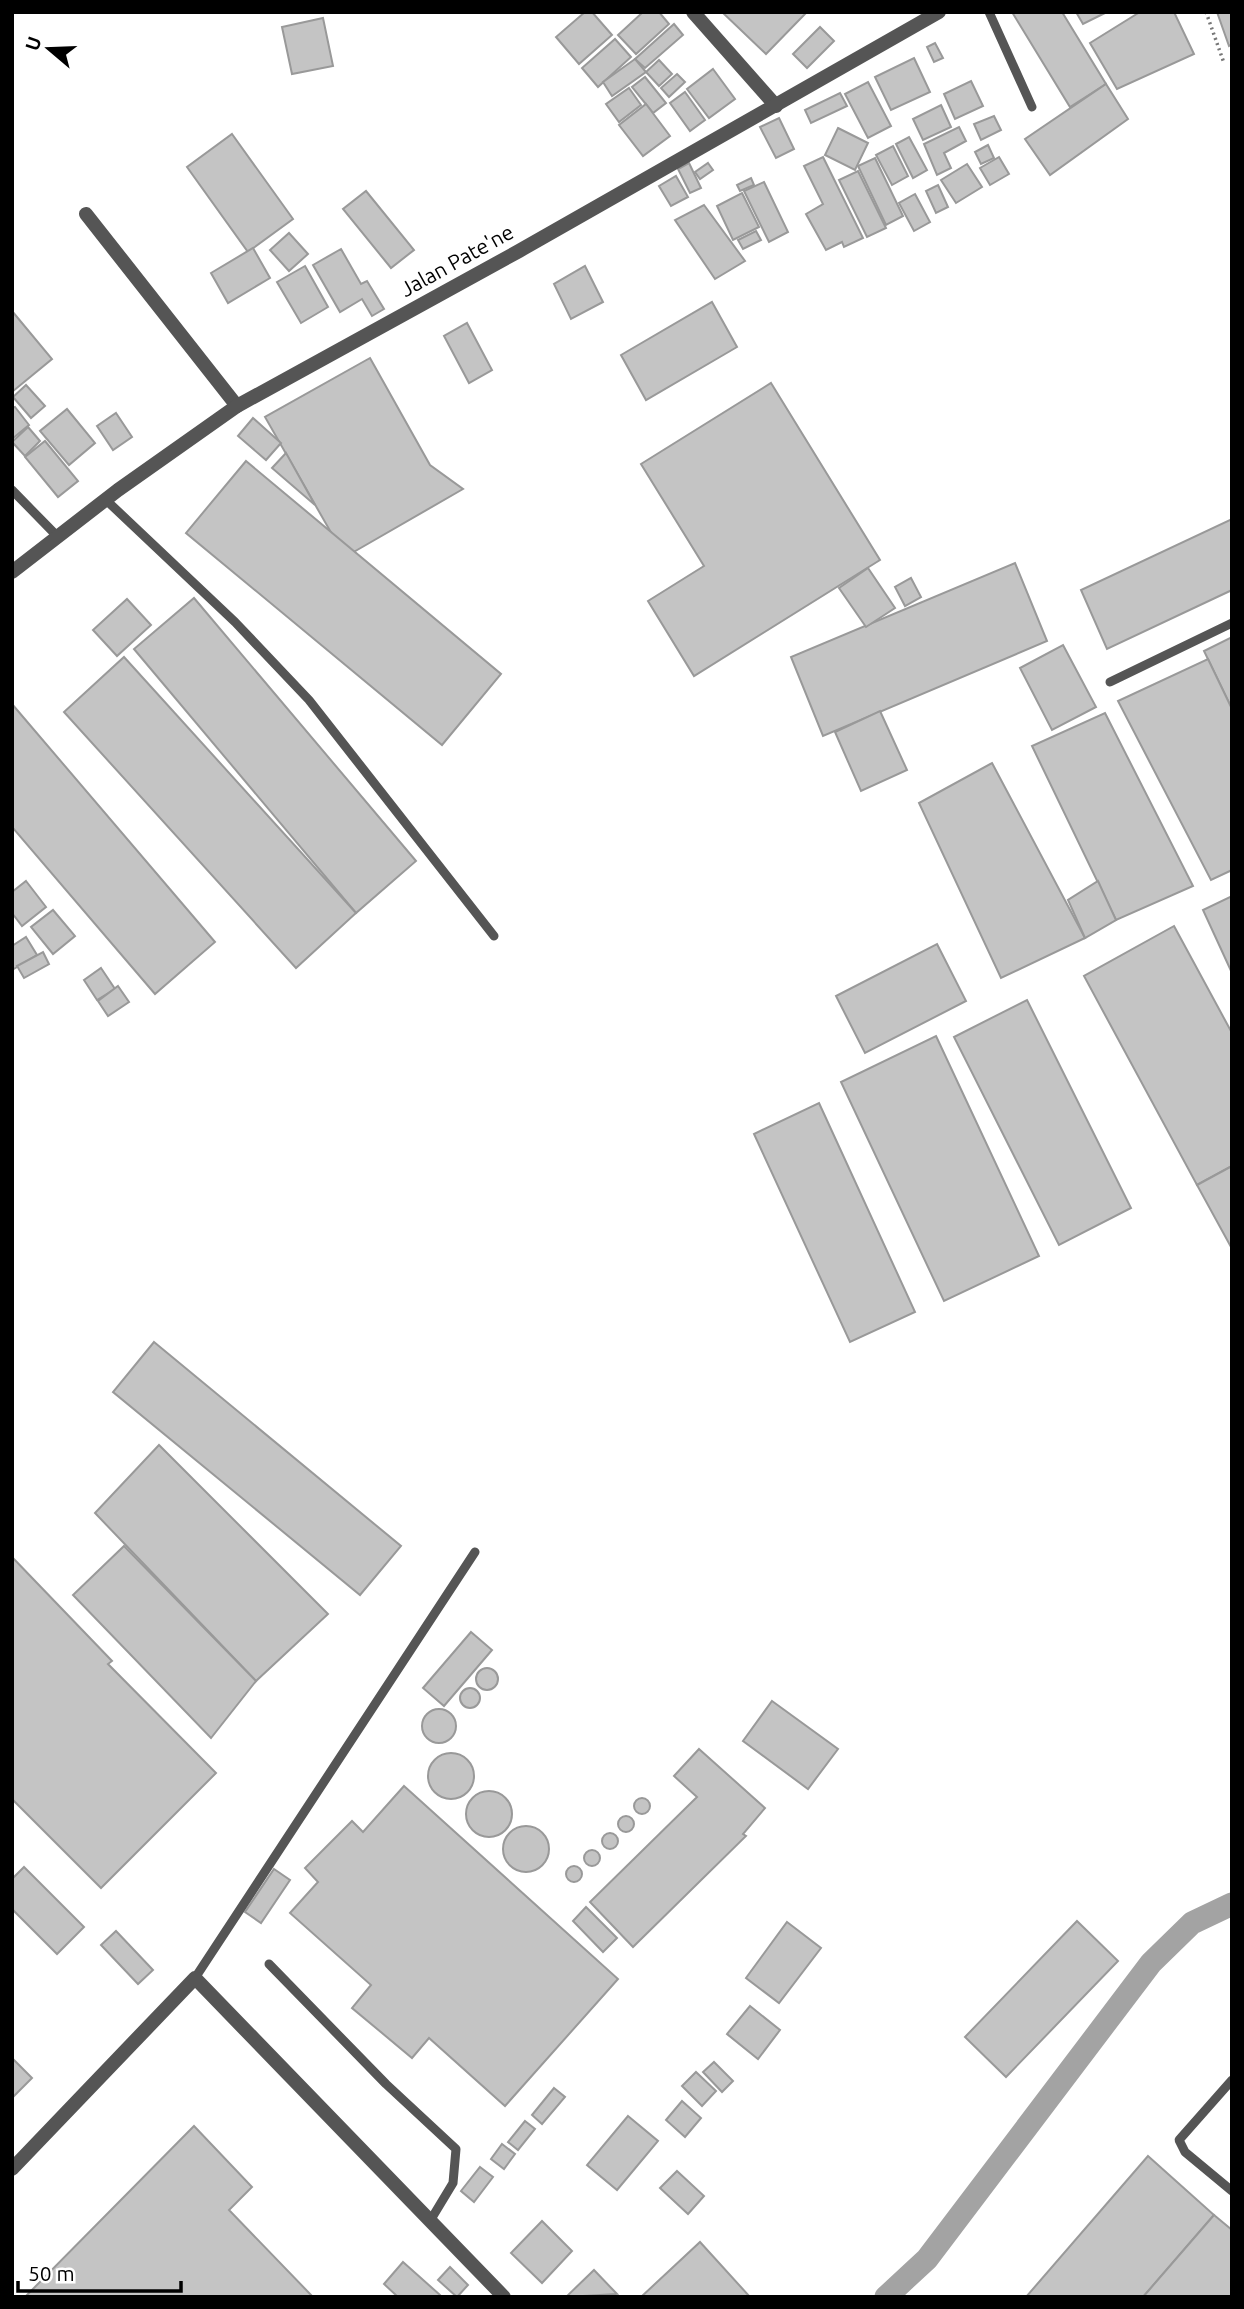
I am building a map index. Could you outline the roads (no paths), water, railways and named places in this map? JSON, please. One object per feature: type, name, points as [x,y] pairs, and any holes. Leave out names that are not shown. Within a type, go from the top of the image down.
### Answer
[{"type":"street","points":[[693,12],[776,106]]},
{"type":"street","name":"Jalan Pate'ne","points":[[12,572],[106,500],[237,406],[776,106],[939,12]]},
{"type":"street","points":[[86,214],[237,406]]},
{"type":"street","points":[[12,2169],[195,1978],[504,2297]]},
{"type":"lane","points":[[989,12],[1032,107]]},
{"type":"lane","points":[[12,490],[58,537]]},
{"type":"lane","points":[[106,500],[235,622],[309,700],[494,936]]},
{"type":"lane","points":[[1110,682],[1232,623]]},
{"type":"lane","points":[[195,1978],[475,1552]]},
{"type":"lane","points":[[270,1964],[386,2084],[456,2149],[453,2183],[430,2221]]},
{"type":"lane","points":[[1232,2080],[1179,2140],[1185,2152],[1232,2191]]},
{"type":"waterway","points":[[886,2297],[927,2259],[1151,1963],[1192,1923],[1232,1904]]}]
